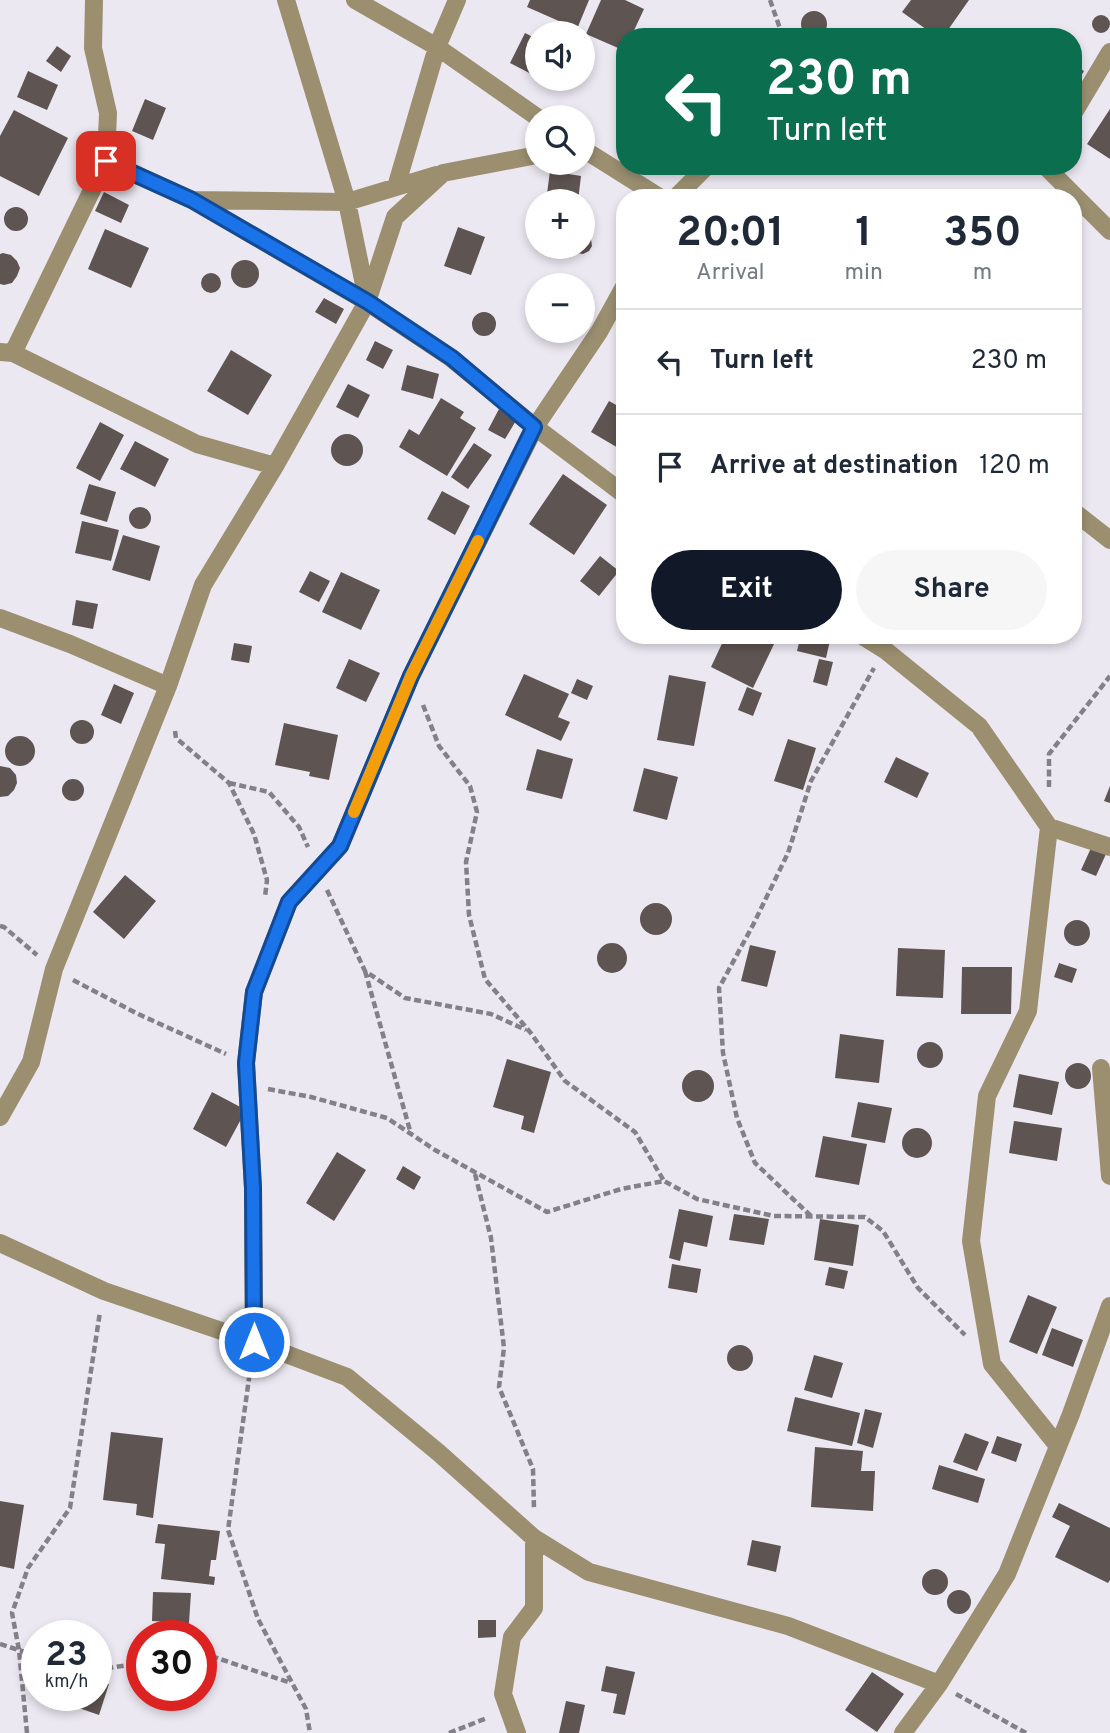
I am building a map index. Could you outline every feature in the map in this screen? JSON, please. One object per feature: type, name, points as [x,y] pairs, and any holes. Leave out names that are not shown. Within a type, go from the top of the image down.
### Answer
[{"type":"street","points":[[94,0],[93,48],[108,113],[106,161],[7,352],[197,444],[275,466]]},
{"type":"street","points":[[286,0],[347,202],[368,302]]},
{"type":"street","points":[[355,0],[437,47],[525,109]]},
{"type":"street","points":[[396,187],[437,47],[457,0]]},
{"type":"street","points":[[1082,99],[1110,52]]},
{"type":"street","points":[[192,200],[347,202],[443,173],[525,157]]},
{"type":"street","points":[[595,157],[616,170]]},
{"type":"street","points":[[106,161],[192,200],[368,302],[452,358],[534,427],[616,488]]},
{"type":"street","points":[[0,1117],[31,1062],[54,969],[169,686],[203,586],[368,302],[395,217],[443,173]]},
{"type":"street","points":[[624,175],[647,189]]},
{"type":"street","points":[[684,189],[698,175]]},
{"type":"street","points":[[1054,175],[1068,189]]},
{"type":"street","points":[[1082,203],[1110,231]]},
{"type":"street","points":[[254,1342],[253,1188],[246,1063],[254,992],[289,902],[340,846],[411,676],[534,427],[599,332],[616,301]]},
{"type":"street","points":[[1082,518],[1110,540]]},
{"type":"street","points":[[0,618],[169,686]]},
{"type":"street","points":[[875,644],[979,726],[1049,827],[1110,847]]},
{"type":"street","points":[[1049,827],[1028,1012],[987,1096],[971,1241],[992,1363],[1058,1446]]},
{"type":"street","points":[[1101,1068],[1110,1176]]},
{"type":"street","points":[[0,1243],[104,1291],[347,1377],[439,1453],[534,1538],[589,1572],[788,1626],[939,1684]]},
{"type":"street","points":[[904,1733],[939,1684],[1007,1574],[1110,1306]]},
{"type":"street","points":[[517,1733],[503,1693],[512,1637],[534,1608],[534,1538]]},
{"type":"path","points":[[770,0],[780,28]]},
{"type":"path","points":[[812,1217],[755,1163],[737,1118],[723,1053],[719,988],[754,925],[788,853],[811,780],[885,650]]},
{"type":"path","points":[[411,676],[439,746],[470,786],[474,799],[477,813],[466,862],[468,902],[485,979],[530,1032],[565,1081],[635,1132],[664,1181],[697,1199],[774,1216],[865,1217],[883,1231],[918,1288],[992,1363]]},
{"type":"path","points":[[1049,827],[1049,754],[1110,676]]},
{"type":"path","points":[[174,725],[176,738],[229,783],[254,834],[267,880],[264,905]]},
{"type":"path","points":[[229,783],[269,792],[299,827],[365,971],[412,1135]]},
{"type":"path","points":[[0,926],[54,969],[136,1013],[246,1063]]},
{"type":"path","points":[[365,971],[405,998],[491,1014],[530,1032]]},
{"type":"path","points":[[247,1085],[311,1097],[387,1118],[435,1150],[547,1212],[621,1189],[664,1181]]},
{"type":"path","points":[[475,1173],[491,1238],[503,1348],[499,1387],[533,1469],[534,1538]]},
{"type":"path","points":[[27,1733],[19,1650],[12,1614],[28,1568],[70,1508],[104,1291]]},
{"type":"path","points":[[254,1342],[228,1530],[258,1619],[306,1709],[310,1733]]},
{"type":"path","points":[[0,1644],[19,1650]]},
{"type":"path","points":[[217,1658],[292,1683]]},
{"type":"path","points":[[939,1684],[1026,1733]]},
{"type":"path","points":[[449,1733],[486,1719],[503,1693]]},
{"type":"building","points":[[530,0],[589,0],[580,21],[559,21],[527,7]]},
{"type":"building","points":[[601,0],[625,0],[644,9],[635,28],[616,28],[616,47],[595,38],[595,21],[592,21]]},
{"type":"building","points":[[911,0],[969,0],[949,28],[924,28],[902,12]]},
{"type":"building","points":[[809,12],[819,12],[826,19],[826,28],[802,28],[802,19]]},
{"type":"building","points":[[1101,15],[1107,18],[1110,24],[1107,30],[1101,33],[1095,30],[1092,24],[1095,18]]},
{"type":"building","points":[[525,33],[525,71],[510,63]]},
{"type":"building","points":[[57,46],[71,56],[61,72],[46,61]]},
{"type":"building","points":[[28,71],[58,85],[47,110],[17,97]]},
{"type":"building","points":[[145,99],[166,108],[153,140],[132,131]]},
{"type":"building","points":[[1110,109],[1110,159],[1087,144]]},
{"type":"building","points":[[14,110],[68,138],[39,196],[0,176],[0,136]]},
{"type":"building","points":[[549,175],[581,176],[579,189],[548,189]]},
{"type":"building","points":[[104,192],[129,205],[121,223],[95,211]]},
{"type":"building","points":[[16,207],[25,210],[28,219],[25,228],[16,231],[7,228],[4,219],[7,210]]},
{"type":"building","points":[[458,227],[485,237],[471,275],[444,266]]},
{"type":"building","points":[[105,229],[149,248],[131,288],[88,269]]},
{"type":"building","points":[[0,254],[11,255],[20,268],[12,283],[4,285],[0,284]]},
{"type":"building","points":[[245,260],[255,264],[259,274],[255,284],[245,288],[235,284],[231,274],[235,264]]},
{"type":"building","points":[[211,273],[218,276],[221,283],[218,290],[211,293],[204,290],[201,283],[204,276]]},
{"type":"building","points":[[324,298],[344,309],[336,324],[315,312]]},
{"type":"building","points":[[484,312],[493,315],[496,324],[493,333],[484,336],[475,333],[472,324],[475,315]]},
{"type":"building","points":[[375,341],[393,350],[383,369],[366,360]]},
{"type":"building","points":[[231,350],[272,375],[248,415],[207,391]]},
{"type":"building","points":[[407,365],[439,374],[433,399],[401,390]]},
{"type":"building","points":[[348,384],[370,395],[358,418],[336,407]]},
{"type":"building","points":[[441,398],[464,412],[460,418],[476,428],[447,476],[399,447],[409,429],[419,435]]},
{"type":"building","points":[[609,401],[616,405],[616,447],[591,432]]},
{"type":"building","points":[[499,409],[517,419],[505,439],[488,430]]},
{"type":"building","points":[[100,422],[124,435],[100,481],[76,468]]},
{"type":"building","points":[[347,434],[358,439],[363,450],[358,461],[347,466],[336,461],[331,450],[336,439]]},
{"type":"building","points":[[135,441],[169,459],[155,487],[120,469]]},
{"type":"building","points":[[474,443],[492,455],[468,489],[451,477]]},
{"type":"building","points":[[563,474],[607,505],[574,555],[529,524]]},
{"type":"building","points":[[89,484],[116,492],[107,522],[80,514]]},
{"type":"building","points":[[442,491],[470,506],[455,535],[427,519]]},
{"type":"building","points":[[140,507],[148,510],[151,518],[148,526],[140,529],[132,526],[129,518],[132,510]]},
{"type":"building","points":[[82,521],[119,530],[111,561],[75,553]]},
{"type":"building","points":[[123,535],[160,546],[150,581],[112,570]]},
{"type":"building","points":[[600,556],[616,569],[616,575],[599,596],[580,581]]},
{"type":"building","points":[[310,571],[330,581],[319,602],[299,592]]},
{"type":"building","points":[[341,572],[380,590],[361,630],[322,612]]},
{"type":"building","points":[[76,600],[98,604],[93,629],[72,625]]},
{"type":"building","points":[[234,643],[252,646],[249,663],[231,660]]},
{"type":"building","points":[[722,644],[774,644],[753,688],[711,667]]},
{"type":"building","points":[[799,644],[829,644],[826,658],[797,651]]},
{"type":"building","points":[[349,659],[380,673],[366,702],[336,688]]},
{"type":"building","points":[[819,659],[833,662],[827,686],[813,682]]},
{"type":"building","points":[[524,674],[569,694],[558,717],[570,722],[561,741],[505,715]]},
{"type":"building","points":[[669,675],[706,682],[694,746],[657,740]]},
{"type":"building","points":[[577,679],[593,686],[587,700],[571,693]]},
{"type":"building","points":[[114,684],[134,693],[121,724],[101,715]]},
{"type":"building","points":[[747,687],[762,693],[753,716],[738,710]]},
{"type":"building","points":[[82,720],[91,723],[94,732],[91,741],[82,744],[73,741],[70,732],[73,723]]},
{"type":"building","points":[[284,723],[338,735],[329,780],[309,776],[310,772],[275,765]]},
{"type":"building","points":[[20,736],[31,740],[35,751],[31,762],[20,766],[9,762],[5,751],[9,740]]},
{"type":"building","points":[[788,739],[816,748],[803,790],[774,781]]},
{"type":"building","points":[[537,749],[573,759],[562,799],[526,790]]},
{"type":"building","points":[[896,757],[929,773],[917,798],[884,782]]},
{"type":"building","points":[[0,766],[10,768],[16,775],[17,783],[8,796],[0,797]]},
{"type":"building","points":[[644,768],[678,777],[667,820],[633,811]]},
{"type":"building","points":[[69,779],[77,779],[84,786],[84,794],[77,801],[69,801],[62,794],[62,786]]},
{"type":"building","points":[[1110,786],[1110,803],[1104,801]]},
{"type":"building","points":[[1091,848],[1106,854],[1096,876],[1081,870]]},
{"type":"building","points":[[125,875],[156,901],[124,939],[93,912]]},
{"type":"building","points":[[656,903],[667,908],[672,919],[667,930],[656,935],[645,930],[640,919],[645,908]]},
{"type":"building","points":[[1077,920],[1086,924],[1090,933],[1086,942],[1077,946],[1068,942],[1064,933],[1068,924]]},
{"type":"building","points":[[612,943],[623,947],[627,958],[623,969],[612,973],[601,969],[597,958],[601,947]]},
{"type":"building","points":[[750,945],[776,951],[767,987],[741,981]]},
{"type":"building","points":[[898,948],[945,950],[943,998],[896,996]]},
{"type":"building","points":[[1059,963],[1077,969],[1072,983],[1054,977]]},
{"type":"building","points":[[962,967],[1012,967],[1011,1014],[961,1014]]},
{"type":"building","points":[[840,1034],[884,1040],[879,1083],[835,1078]]},
{"type":"building","points":[[930,1042],[939,1046],[943,1055],[939,1064],[930,1068],[921,1064],[917,1055],[921,1046]]},
{"type":"building","points":[[507,1059],[551,1072],[534,1133],[521,1129],[524,1116],[493,1107]]},
{"type":"building","points":[[1078,1063],[1087,1067],[1091,1076],[1087,1085],[1078,1089],[1069,1085],[1065,1076],[1069,1067]]},
{"type":"building","points":[[698,1070],[709,1075],[714,1086],[709,1097],[698,1102],[687,1097],[682,1086],[687,1075]]},
{"type":"building","points":[[1019,1074],[1059,1082],[1052,1115],[1013,1107]]},
{"type":"building","points":[[212,1092],[246,1110],[226,1147],[193,1129]]},
{"type":"building","points":[[858,1102],[892,1108],[885,1143],[851,1137]]},
{"type":"building","points":[[1014,1121],[1062,1128],[1057,1161],[1009,1153]]},
{"type":"building","points":[[917,1128],[928,1132],[932,1143],[928,1154],[917,1158],[906,1154],[902,1143],[906,1132]]},
{"type":"building","points":[[823,1136],[867,1144],[859,1185],[815,1177]]},
{"type":"building","points":[[337,1152],[366,1170],[334,1221],[306,1203]]},
{"type":"building","points":[[403,1166],[421,1177],[414,1190],[396,1179]]},
{"type":"building","points":[[679,1209],[713,1216],[707,1247],[684,1242],[680,1261],[669,1258]]},
{"type":"building","points":[[734,1214],[769,1219],[764,1245],[729,1240]]},
{"type":"building","points":[[820,1219],[859,1225],[853,1266],[814,1260]]},
{"type":"building","points":[[672,1264],[701,1269],[697,1293],[668,1288]]},
{"type":"building","points":[[829,1267],[848,1271],[844,1289],[825,1285]]},
{"type":"building","points":[[1028,1295],[1057,1307],[1037,1354],[1009,1342]]},
{"type":"building","points":[[1052,1328],[1083,1340],[1073,1367],[1042,1355]]},
{"type":"building","points":[[740,1345],[749,1349],[753,1358],[749,1367],[740,1371],[731,1367],[727,1358],[731,1349]]},
{"type":"building","points":[[814,1355],[843,1363],[832,1398],[804,1390]]},
{"type":"building","points":[[795,1397],[860,1413],[852,1446],[787,1431]]},
{"type":"building","points":[[865,1409],[882,1413],[873,1448],[857,1443]]},
{"type":"building","points":[[111,1432],[163,1438],[153,1518],[136,1515],[137,1504],[103,1500]]},
{"type":"building","points":[[965,1433],[989,1442],[977,1471],[953,1462]]},
{"type":"building","points":[[997,1436],[1022,1444],[1016,1462],[991,1453]]},
{"type":"building","points":[[815,1447],[863,1451],[861,1471],[875,1471],[873,1511],[811,1507]]},
{"type":"building","points":[[939,1465],[985,1479],[978,1503],[932,1489]]},
{"type":"building","points":[[0,1501],[24,1505],[14,1569],[0,1566]]},
{"type":"building","points":[[1059,1503],[1110,1528],[1108,1583],[1055,1557],[1070,1526],[1052,1517]]},
{"type":"building","points":[[158,1524],[220,1531],[216,1560],[211,1560],[209,1576],[215,1577],[214,1585],[161,1579],[165,1544],[155,1543]]},
{"type":"building","points":[[752,1540],[781,1546],[776,1572],[747,1565]]},
{"type":"building","points":[[935,1569],[944,1573],[948,1582],[944,1591],[935,1595],[926,1591],[922,1582],[926,1573]]},
{"type":"building","points":[[959,1590],[968,1593],[971,1602],[968,1611],[959,1614],[950,1611],[947,1602],[950,1593]]},
{"type":"building","points":[[153,1592],[191,1593],[189,1620],[152,1620]]},
{"type":"building","points":[[478,1620],[496,1620],[496,1637],[478,1638]]},
{"type":"building","points":[[606,1666],[635,1672],[625,1715],[613,1713],[617,1694],[601,1691]]},
{"type":"building","points":[[872,1672],[904,1694],[877,1732],[845,1710]]},
{"type":"building","points":[[566,1701],[585,1705],[579,1733],[559,1733]]},
{"type":"slow traffic","points":[[354,812],[411,676],[478,541]]},
{"type":"route","points":[[106,161],[192,200],[368,302],[452,358],[534,427],[411,676],[340,846],[289,902],[254,992],[246,1063],[253,1188],[254,1342]]}]
